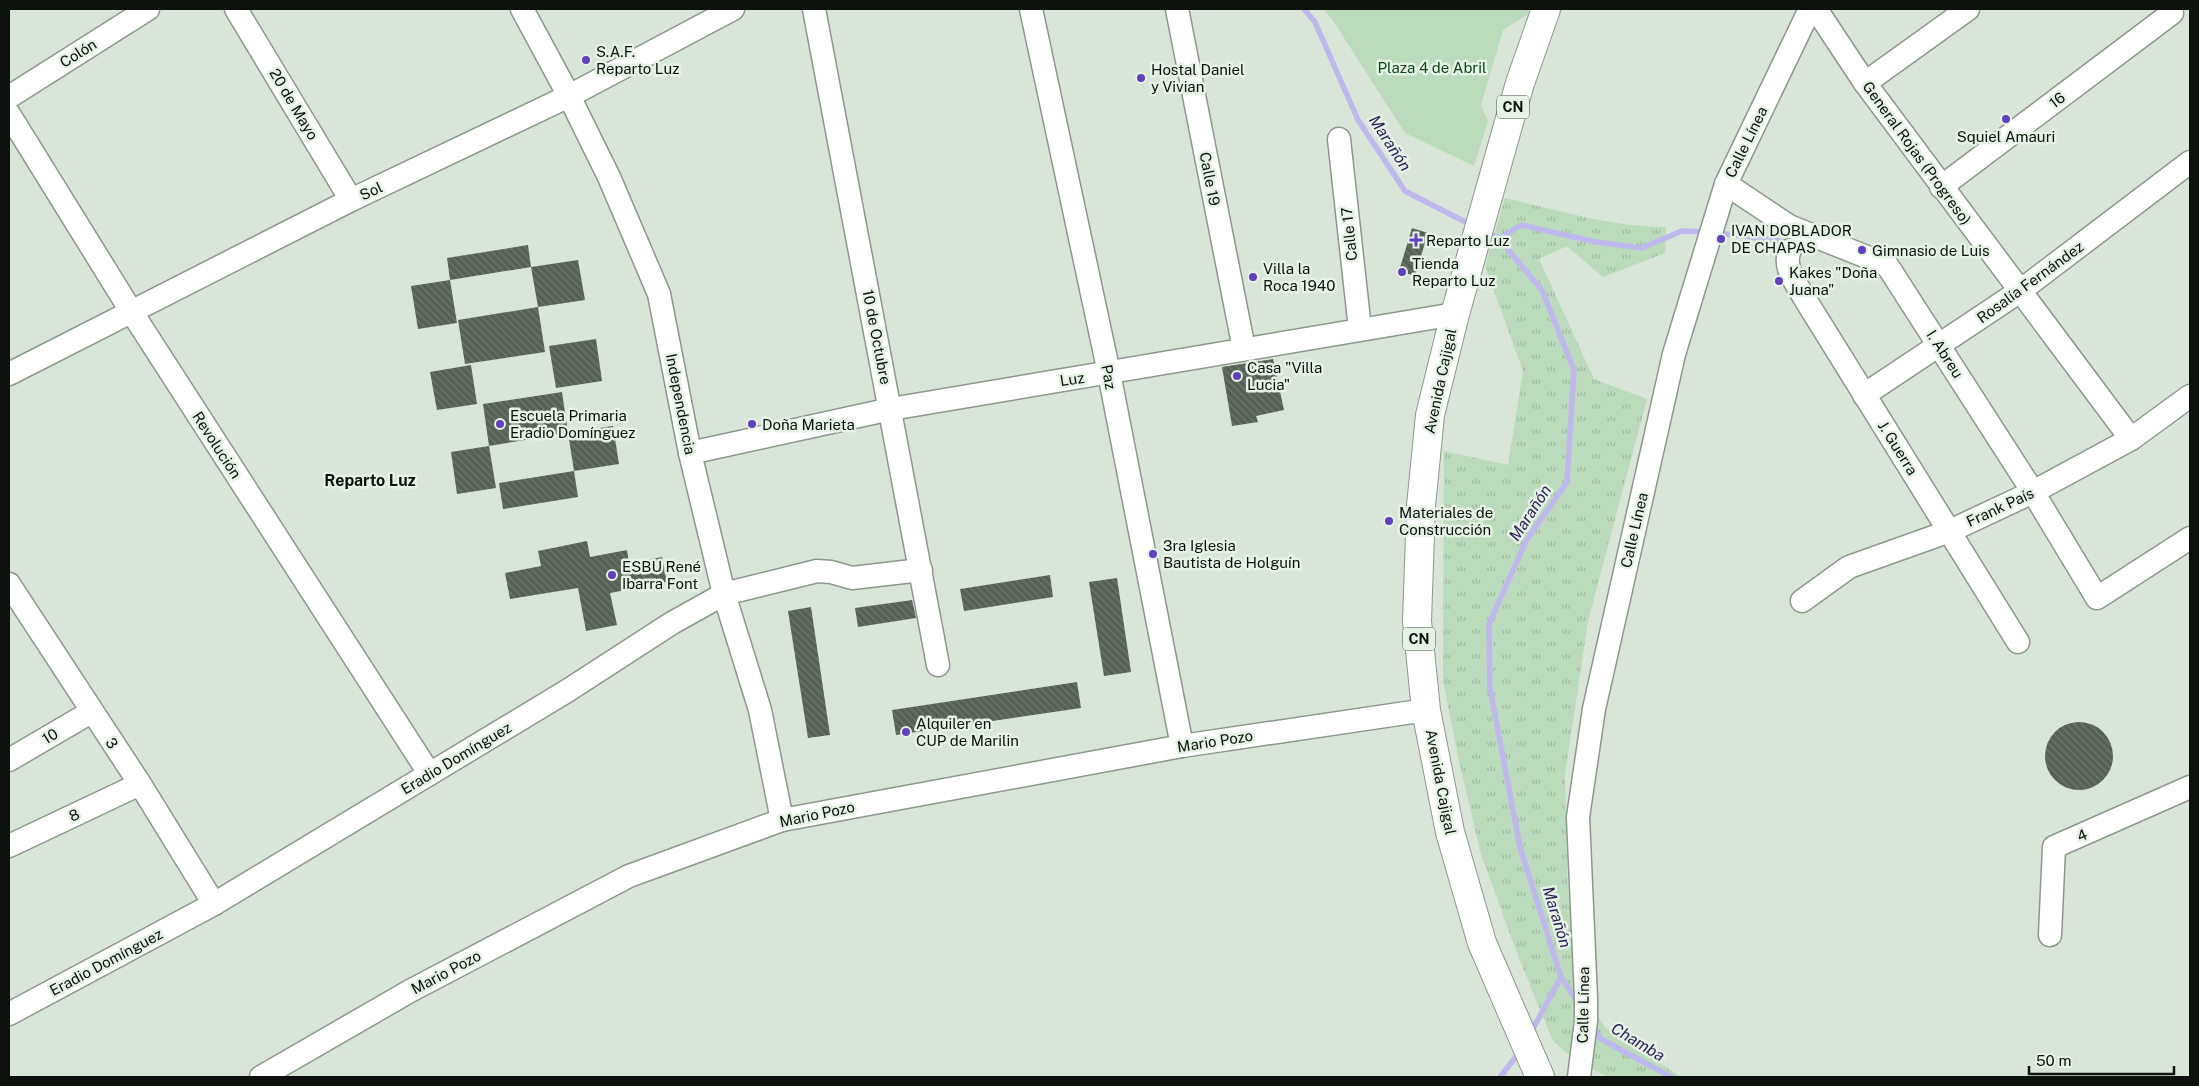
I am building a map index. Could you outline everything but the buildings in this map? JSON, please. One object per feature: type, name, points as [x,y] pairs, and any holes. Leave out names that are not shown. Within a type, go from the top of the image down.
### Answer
[{"type":"main road","name":"Avenida Cajigal","points":[[1540,1077],[1482,943],[1450,832],[1426,710],[1417,621],[1421,506],[1430,415],[1455,314],[1525,66],[1546,9]]},
{"type":"street","name":"Colón","points":[[9,97],[125,15],[148,9]]},
{"type":"street","name":"Independencia","points":[[522,9],[569,96],[609,177],[659,294],[690,453],[724,594],[760,710],[782,820]]},
{"type":"street","name":"Sol","points":[[9,374],[351,200],[569,96],[733,9]]},
{"type":"street","name":"10 de Octubre","points":[[814,9],[938,665]]},
{"type":"street","name":"Paz","points":[[1031,9],[1109,373],[1182,746]]},
{"type":"street","name":"Calle 19","points":[[1177,9],[1244,349]]},
{"type":"street","name":"Calle Línea","points":[[1579,1077],[1586,1021],[1586,998],[1578,817],[1594,709],[1674,354],[1705,248],[1719,212],[1726,184],[1810,9]]},
{"type":"street","name":"General Rojas (Progreso)","points":[[1816,9],[1865,83],[1941,187],[2131,439]]},
{"type":"street","points":[[1865,83],[1968,9]]},
{"type":"street","name":"20 de Mayo","points":[[242,11],[351,200]]},
{"type":"street","name":"16","points":[[1941,187],[2172,13]]},
{"type":"street","name":"Revolución","points":[[9,114],[131,311],[429,773]]},
{"type":"street","name":"Calle 17","points":[[1339,139],[1360,329]]},
{"type":"street","name":"Rosalía Fernández","points":[[1864,395],[2020,291],[2190,162]]},
{"type":"street","name":"I. Abreu","points":[[1726,184],[1789,226],[1888,266],[2033,492],[2097,598],[2190,538]]},
{"type":"street","name":"J. Guerra","points":[[1790,250],[1787,257],[1788,268],[1864,395],[2018,642]]},
{"type":"street","name":"Luz","points":[[690,453],[891,409],[1455,314]]},
{"type":"street","name":"Frank País","points":[[1802,601],[1849,567],[1950,531],[2033,492],[2131,439],[2190,396]]},
{"type":"street","name":"Eradio Domínguez","points":[[9,1014],[214,904],[567,691],[672,623],[724,594],[816,571],[831,572],[852,578],[921,570]]},
{"type":"street","name":"3","points":[[9,584],[91,712],[140,784],[214,904]]},
{"type":"street","name":"Mario Pozo","points":[[261,1077],[410,991],[629,876],[782,820],[1182,746],[1426,710]]},
{"type":"street","name":"10","points":[[9,760],[91,712]]},
{"type":"street","name":"8","points":[[9,846],[140,784]]},
{"type":"street","name":"4","points":[[2050,935],[2054,847],[2190,787]]},
{"type":"green space","name":"Plaza 4 de Abril","points":[[1323,9],[1530,9],[1528,14],[1503,30],[1481,105],[1488,121],[1474,166],[1405,133],[1332,19]]},
{"type":"green space","points":[[1505,198],[1605,221],[1666,227],[1665,253],[1603,277],[1567,246],[1539,259],[1594,379],[1647,399],[1588,621],[1565,775],[1567,871],[1574,972],[1579,988],[1605,1027],[1681,1077],[1610,1077],[1579,1061],[1564,1051],[1552,1039],[1515,948],[1481,854],[1458,757],[1443,680],[1444,451],[1508,465],[1523,371],[1485,266]]},
{"type":"waterway","name":"Marañón","points":[[1304,9],[1315,22],[1358,120],[1405,191],[1473,226]]},
{"type":"waterway","points":[[1499,239],[1521,225],[1596,242],[1642,248],[1682,231],[1707,232]]},
{"type":"waterway","name":"Marañón","points":[[1486,232],[1499,239],[1542,290],[1574,370],[1567,482],[1526,541],[1489,624],[1490,688],[1520,847],[1561,977],[1578,1003]]},
{"type":"waterway","points":[[1717,233],[1775,240],[1803,247]]},
{"type":"waterway","name":"Marañón","points":[[1530,1034],[1561,977]]},
{"type":"waterway","name":"Chamba","points":[[1592,1025],[1601,1039],[1671,1077]]},
{"type":"waterway","name":"Marañón","points":[[1500,1077],[1519,1053]]},
{"type":"place","name":"S.A.F. Reparto Luz","points":[[586,60]]},
{"type":"place","name":"Hostal Daniel y Vivian","points":[[1141,78]]},
{"type":"place","name":"Squiel Amauri","points":[[2006,119]]},
{"type":"place","name":"IVAN DOBLADOR DE CHAPAS","points":[[1721,239]]},
{"type":"place","name":"Reparto Luz","points":[[1416,240]]},
{"type":"place","name":"Gimnasio de Luis","points":[[1862,250]]},
{"type":"place","name":"Tienda Reparto Luz","points":[[1402,272]]},
{"type":"place","name":"Villa la Roca 1940","points":[[1253,277]]},
{"type":"place","name":"Kakes \"Doña Juana\"","points":[[1779,281]]},
{"type":"place","name":"Casa \"Villa Lucia\"","points":[[1237,376]]},
{"type":"place","name":"Escuela Primaria Eradio Domínguez","points":[[500,424]]},
{"type":"place","name":"Doña Marieta","points":[[752,424]]},
{"type":"place","name":"Materiales de Construcción","points":[[1389,521]]},
{"type":"place","name":"3ra Iglesia Bautista de Holguín","points":[[1153,554]]},
{"type":"place","name":"ESBU René Ibarra Font","points":[[612,575]]},
{"type":"place","name":"Alquiler en CUP de Marilin","points":[[906,732]]},
{"type":"district","name":"Reparto Luz","points":[[370,480]]}]
